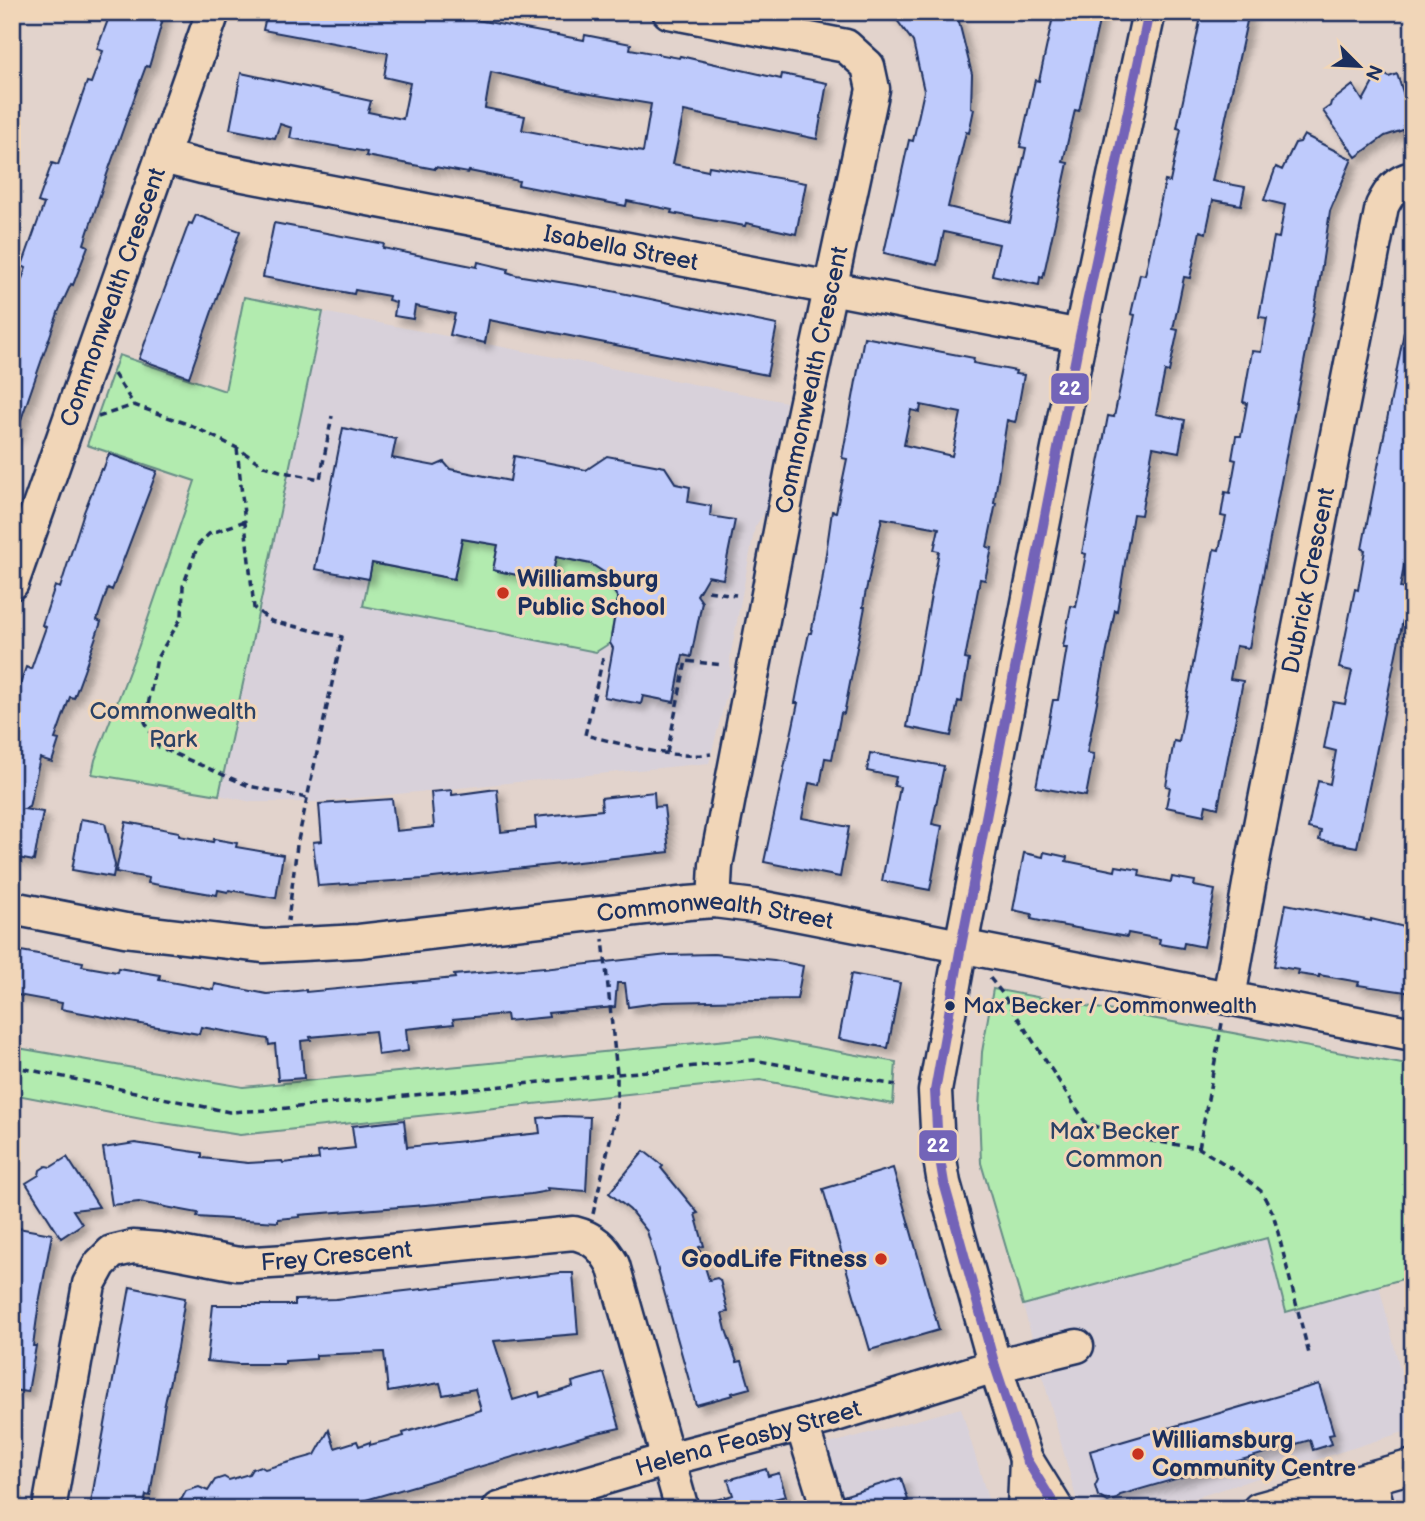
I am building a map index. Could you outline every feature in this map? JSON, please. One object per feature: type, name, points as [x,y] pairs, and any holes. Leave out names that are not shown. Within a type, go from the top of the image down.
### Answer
[{"type":"street","name":"Commonwealth Crescent","points":[[12,583],[213,12]]},
{"type":"street","name":"Commonwealth Crescent","points":[[669,12],[846,46],[868,66],[873,89],[796,449],[714,876],[714,901]]},
{"type":"street","points":[[1057,1509],[1026,1459],[995,1366],[944,1183],[938,1147],[935,1091],[1080,336],[1149,12]]},
{"type":"street","name":"Isabella Street","points":[[163,157],[1080,336]]},
{"type":"street","name":"Dubrick Crescent","points":[[1226,1009],[1382,206],[1391,189],[1413,178]]},
{"type":"street","name":"Commonwealth Street","points":[[12,908],[125,930],[264,946],[359,941],[499,923],[714,901],[754,906],[961,946],[1226,1009],[1413,1034]]},
{"type":"street","name":"Frey Crescent","points":[[49,1509],[89,1284],[100,1264],[112,1252],[133,1247],[159,1249],[238,1264],[574,1233],[588,1236]]},
{"type":"street","points":[[588,1236],[604,1247],[613,1265],[682,1509]]},
{"type":"street","name":"Helena Feasby Street","points":[[499,1509],[669,1459],[802,1424],[995,1366],[1077,1346]]},
{"type":"street","points":[[802,1424],[828,1509]]},
{"type":"street","points":[[1024,1509],[1026,1459]]},
{"type":"street","points":[[1259,1509],[1413,1466]]},
{"type":"street","points":[[1370,1478],[1378,1509]]},
{"type":"path","points":[[113,373],[134,405],[190,425],[237,448],[264,466],[282,472],[320,479],[332,416]]},
{"type":"path","points":[[98,417],[134,405]]},
{"type":"path","points":[[237,448],[254,608],[271,621],[342,637],[297,845],[286,945]]},
{"type":"path","points":[[245,521],[209,534],[198,545],[183,586],[182,617],[157,658],[145,722],[159,747],[249,786],[307,798]]},
{"type":"path","points":[[708,591],[736,595]]},
{"type":"path","points":[[603,657],[585,735],[692,757],[713,753]]},
{"type":"path","points":[[667,753],[686,661],[723,665]]},
{"type":"path","points":[[588,1236],[617,1110],[617,1073],[603,939]]},
{"type":"path","points":[[961,946],[1002,993],[1086,1123],[1125,1137],[1199,1149],[1239,1173],[1261,1191],[1273,1213],[1309,1354]]},
{"type":"path","points":[[1199,1149],[1226,1009]]},
{"type":"path","points":[[12,1066],[229,1112],[754,1060],[896,1086]]},
{"type":"shaded area","name":"Williamsburg Public School","points":[[323,312],[786,402],[766,510],[755,527],[730,658],[731,678],[709,763],[317,802],[252,802],[219,795]]},
{"type":"shaded area","points":[[1267,1238],[1286,1312],[1379,1285],[1413,1429],[1160,1509],[1079,1508],[1023,1305]]},
{"type":"shaded area","points":[[961,1408],[991,1509],[815,1509],[799,1452]]},
{"type":"shaded area","points":[[1413,1478],[1413,1509],[1309,1509]]},
{"type":"green space","name":"Commonwealth Park","points":[[244,297],[323,312],[219,795],[92,774],[195,481],[87,445],[119,355],[225,391]]},
{"type":"green space","points":[[462,539],[498,545],[493,570],[551,582],[556,557],[606,567],[604,577],[632,595],[614,619],[610,643],[596,652],[363,606],[372,563],[454,579]]},
{"type":"green space","name":"Max Becker Common","points":[[993,989],[1413,1066],[1413,1276],[1286,1312],[1267,1238],[1023,1305],[981,1163],[979,1109],[982,1052]]},
{"type":"green space","points":[[758,1037],[896,1062],[893,1104],[760,1080],[240,1135],[12,1094],[12,1047],[243,1087]]},
{"type":"building","points":[[111,12],[165,12],[149,67],[146,66],[105,180],[84,244],[88,246],[73,285],[71,284],[59,310],[15,437],[12,437],[12,306],[26,268],[22,266],[44,204],[38,202],[52,163],[58,165],[87,82],[91,83],[103,51],[97,49]]},
{"type":"building","points":[[267,12],[450,12],[450,15],[584,40],[585,35],[631,44],[630,49],[679,58],[680,56],[781,79],[782,74],[827,83],[817,139],[684,111],[673,164],[708,171],[709,166],[806,183],[796,234],[746,223],[745,226],[671,213],[672,210],[627,201],[626,206],[518,185],[519,181],[469,171],[435,169],[366,156],[367,152],[290,138],[292,128],[280,124],[275,138],[230,129],[241,73],[371,101],[368,112],[403,119],[410,83],[384,77],[388,53],[263,30]],"holes":[[[491,72],[578,92],[651,104],[643,152],[522,130],[525,116],[485,108]]]},
{"type":"building","points":[[891,12],[954,12],[958,18],[972,74],[971,108],[974,109],[948,207],[1010,222],[1026,148],[1020,147],[1035,80],[1039,81],[1054,12],[1101,12],[1079,111],[1075,110],[1063,162],[1068,163],[1043,278],[1040,277],[1039,285],[992,275],[999,244],[944,232],[937,265],[884,253],[909,140],[913,141],[924,91],[913,42]]},
{"type":"building","points":[[1202,12],[1249,12],[1212,181],[1245,187],[1241,205],[1213,200],[1206,233],[1200,231],[1190,278],[1184,277],[1173,329],[1178,330],[1169,372],[1165,371],[1156,414],[1185,420],[1179,452],[1153,447],[1141,515],[1133,514],[1117,611],[1115,610],[1087,753],[1094,754],[1086,796],[1036,787],[1053,700],[1058,700],[1067,647],[1063,647],[1071,606],[1076,607],[1086,554],[1082,553],[1108,416],[1114,417],[1135,315],[1131,314],[1140,274],[1145,275],[1165,181],[1170,182],[1181,129],[1177,128]]},
{"type":"building","points":[[1384,74],[1389,77],[1397,74],[1412,120],[1404,122],[1406,129],[1385,136],[1356,157],[1323,111],[1353,85],[1363,101],[1376,77]]},
{"type":"building","points":[[1304,135],[1352,159],[1330,211],[1319,285],[1249,648],[1236,646],[1230,679],[1243,681],[1218,808],[1206,805],[1204,815],[1166,807],[1170,787],[1166,786],[1174,741],[1179,742],[1214,549],[1219,550],[1226,517],[1221,516],[1225,492],[1230,493],[1236,460],[1232,459],[1236,436],[1241,436],[1247,403],[1243,402],[1252,351],[1261,352],[1267,318],[1259,317],[1274,237],[1279,238],[1285,205],[1264,200],[1276,167],[1282,170],[1295,143],[1300,142]]},
{"type":"building","points":[[196,215],[240,231],[189,377],[139,359],[189,223],[192,224]]},
{"type":"building","points":[[274,223],[384,244],[383,248],[477,267],[478,262],[508,269],[507,272],[516,275],[602,289],[777,325],[767,375],[489,320],[485,343],[450,335],[455,314],[415,306],[413,319],[394,316],[396,302],[388,300],[389,296],[355,290],[354,294],[263,277]]},
{"type":"building","points":[[1404,332],[1413,333],[1413,540],[1409,539],[1400,588],[1409,590],[1357,847],[1319,840],[1321,831],[1308,828],[1318,781],[1330,784],[1336,751],[1324,748],[1333,702],[1345,704],[1352,671],[1339,668],[1355,589],[1358,590],[1365,550],[1362,549]]},
{"type":"building","points":[[864,337],[974,358],[973,363],[1024,375],[1015,422],[1007,420],[987,547],[992,548],[985,580],[980,579],[965,659],[969,660],[962,702],[958,701],[951,736],[907,727],[939,551],[934,550],[939,528],[882,518],[844,714],[841,713],[832,759],[825,758],[820,785],[809,783],[802,818],[849,827],[840,877],[764,862],[798,703],[795,703],[803,661],[822,582],[832,511],[836,512],[847,459],[842,458]],"holes":[[[921,405],[961,413],[952,456],[904,445],[911,410],[920,412]]]},
{"type":"building","points":[[343,428],[396,439],[392,458],[435,466],[444,462],[450,469],[510,481],[514,456],[586,470],[607,456],[665,467],[676,484],[690,487],[688,502],[711,506],[710,516],[735,520],[723,579],[708,576],[697,595],[702,602],[691,657],[683,655],[674,702],[643,696],[641,704],[604,697],[618,598],[604,577],[605,573],[591,564],[556,557],[551,582],[493,570],[498,545],[462,539],[454,579],[372,563],[369,579],[315,569]]},
{"type":"building","points":[[109,454],[157,471],[112,590],[108,588],[97,620],[101,622],[84,671],[74,698],[70,697],[55,739],[59,740],[52,762],[40,758],[29,807],[24,809],[43,812],[34,861],[12,857],[12,707],[26,667],[31,669],[46,627],[42,625],[55,586],[60,588],[84,512]]},
{"type":"building","points":[[870,753],[944,766],[932,824],[942,826],[930,890],[882,881],[900,787],[894,786],[896,777],[867,771]]},
{"type":"building","points":[[497,789],[501,832],[536,828],[535,817],[602,810],[601,798],[654,792],[655,807],[664,806],[669,852],[424,879],[318,886],[313,842],[322,841],[319,804],[392,799],[396,831],[434,827],[431,792],[452,790],[452,795]]},
{"type":"building","points":[[81,819],[105,823],[115,865],[113,877],[72,870]]},
{"type":"building","points":[[126,822],[179,832],[179,836],[237,843],[236,847],[283,855],[276,898],[229,890],[218,890],[217,895],[148,883],[149,878],[116,872]]},
{"type":"building","points":[[1044,852],[1067,857],[1066,861],[1115,871],[1116,866],[1140,870],[1139,876],[1171,882],[1172,877],[1195,881],[1194,886],[1215,890],[1204,947],[1184,943],[1183,948],[1159,944],[1160,939],[1128,933],[1127,937],[1054,924],[1031,919],[1032,914],[1013,910],[1024,853],[1043,857]]},
{"type":"building","points":[[1286,904],[1413,929],[1413,993],[1358,985],[1359,982],[1319,975],[1298,974],[1299,970],[1274,966]]},
{"type":"building","points":[[21,951],[83,962],[82,966],[117,972],[118,968],[160,975],[159,980],[214,990],[215,984],[267,994],[455,978],[454,975],[544,969],[668,955],[714,954],[803,966],[797,999],[663,1002],[628,1007],[625,983],[617,983],[615,1007],[548,1013],[549,1017],[507,1021],[506,1014],[453,1019],[454,1024],[406,1029],[408,1051],[378,1055],[375,1031],[310,1037],[311,1040],[301,1041],[304,1078],[278,1080],[275,1044],[269,1045],[268,1039],[201,1027],[199,1034],[152,1026],[61,1009],[62,1003],[12,994],[12,954],[20,955]]},
{"type":"building","points":[[851,974],[900,983],[888,1048],[839,1039]]},
{"type":"building","points":[[590,1117],[586,1191],[547,1188],[548,1191],[531,1194],[299,1215],[300,1217],[278,1219],[278,1222],[197,1217],[198,1213],[139,1202],[112,1205],[103,1148],[135,1143],[202,1153],[202,1158],[248,1163],[283,1163],[319,1159],[318,1152],[355,1148],[352,1126],[404,1120],[407,1147],[540,1133],[538,1118]]},
{"type":"building","points":[[644,1151],[663,1166],[661,1168],[698,1213],[695,1214],[704,1246],[699,1247],[709,1280],[720,1280],[728,1312],[722,1313],[726,1330],[737,1362],[742,1361],[750,1388],[732,1393],[733,1395],[696,1405],[647,1231],[630,1210],[609,1193]]},
{"type":"building","points":[[67,1157],[99,1207],[73,1210],[82,1224],[61,1238],[26,1183],[39,1175],[40,1170],[46,1166],[51,1167]]},
{"type":"building","name":"GoodLife Fitness","points":[[893,1168],[939,1330],[870,1350],[823,1189]]},
{"type":"building","points":[[18,1228],[52,1234],[39,1303],[33,1346],[36,1346],[28,1392],[12,1390],[12,1231],[17,1231]]},
{"type":"building","points":[[573,1273],[578,1334],[494,1341],[513,1400],[539,1392],[540,1397],[573,1387],[572,1382],[604,1373],[620,1428],[335,1509],[176,1509],[186,1491],[199,1487],[208,1491],[215,1480],[224,1477],[229,1480],[249,1474],[252,1469],[260,1466],[265,1469],[315,1455],[329,1430],[335,1448],[357,1441],[359,1446],[370,1442],[370,1445],[481,1410],[475,1389],[443,1395],[440,1383],[388,1392],[384,1352],[316,1355],[316,1359],[285,1361],[285,1364],[207,1361],[213,1305],[295,1305],[295,1300],[336,1299]]},
{"type":"building","points":[[130,1287],[185,1298],[177,1348],[150,1496],[146,1495],[143,1509],[92,1509],[91,1503]]},
{"type":"building","points":[[1319,1384],[1334,1434],[1329,1435],[1332,1444],[1313,1450],[1310,1440],[1120,1495],[1108,1502],[1098,1496],[1095,1486],[1098,1480],[1090,1451]]},
{"type":"building","points":[[766,1469],[768,1476],[779,1473],[786,1496],[774,1499],[777,1509],[703,1509],[702,1504],[733,1495],[728,1480]]},
{"type":"building","points":[[901,1478],[908,1500],[905,1501],[907,1509],[846,1509],[843,1496]]},
{"type":"transit line","name":"22","points":[[1057,1509],[1026,1459],[995,1366],[944,1183],[938,1147],[935,1091],[1080,336],[1149,12]]},
{"type":"place","name":"Williamsburg Public School","points":[[503,593]]},
{"type":"place","name":"Max Becker / Commonwealth","points":[[950,1006]]},
{"type":"place","name":"GoodLife Fitness","points":[[881,1259]]},
{"type":"place","name":"Williamsburg Community Centre","points":[[1138,1454]]}]
